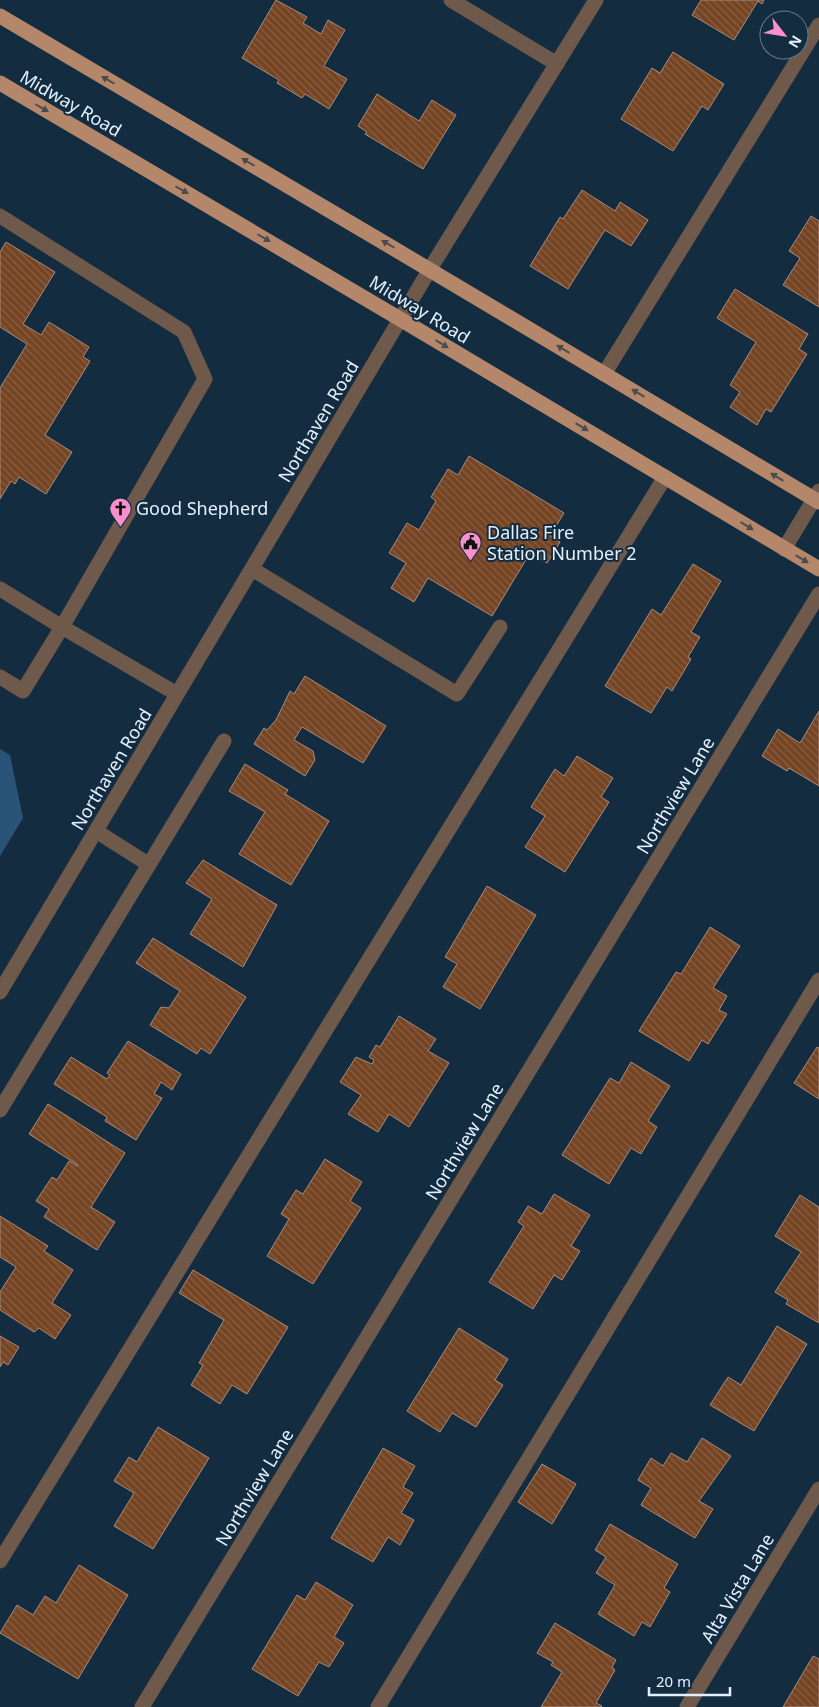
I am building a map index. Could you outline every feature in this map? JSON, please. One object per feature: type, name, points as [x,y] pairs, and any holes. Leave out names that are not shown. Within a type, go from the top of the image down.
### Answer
[{"type":"main road","points":[[0,16],[430,269],[604,374],[818,497]]},
{"type":"main road","name":"Midway Road","points":[[0,83],[400,319],[819,570]]},
{"type":"street","points":[[451,0],[557,64]]},
{"type":"street","name":"Northaven Road","points":[[0,992],[430,269],[596,0]]},
{"type":"street","points":[[604,374],[819,24]]},
{"type":"street","points":[[0,216],[184,332],[205,379],[62,627],[22,691],[0,677]]},
{"type":"street","points":[[0,1561],[664,477]]},
{"type":"street","points":[[784,549],[818,497]]},
{"type":"street","points":[[252,569],[457,694],[500,627]]},
{"type":"street","points":[[0,588],[62,627],[177,694]]},
{"type":"street","name":"Northview Lane","points":[[142,1707],[819,594]]},
{"type":"street","points":[[0,1110],[224,741]]},
{"type":"street","points":[[96,831],[148,864]]},
{"type":"street","points":[[378,1707],[819,980]]},
{"type":"street","name":"Alta Vista Lane","points":[[687,1707],[819,1489]]},
{"type":"shaded area","points":[[0,749],[10,755],[23,818],[0,856]]},
{"type":"building","points":[[276,0],[307,17],[303,23],[321,34],[328,20],[345,30],[324,66],[347,79],[329,109],[305,94],[302,98],[277,83],[279,80],[242,58]]},
{"type":"building","points":[[701,0],[764,0],[762,4],[758,1],[734,40],[692,15]]},
{"type":"building","points":[[673,52],[724,84],[708,110],[702,106],[673,151],[621,119],[652,68],[660,73]]},
{"type":"building","points":[[377,94],[419,121],[432,100],[456,115],[423,169],[365,134],[367,132],[358,126]]},
{"type":"building","points":[[582,190],[615,211],[620,202],[648,220],[631,246],[605,230],[568,289],[530,266],[560,217],[563,219]]},
{"type":"building","points":[[811,216],[819,221],[819,307],[783,285],[800,258],[789,251]]},
{"type":"building","points":[[6,242],[55,272],[23,324],[41,335],[49,322],[89,347],[83,357],[90,361],[45,435],[72,452],[46,494],[19,477],[15,484],[11,481],[0,499],[0,388],[27,344],[0,327],[0,252]]},
{"type":"building","points":[[735,289],[808,334],[799,349],[807,354],[771,412],[766,409],[757,425],[730,407],[740,392],[730,385],[756,342],[717,318]]},
{"type":"building","points":[[469,456],[564,513],[550,536],[560,542],[547,563],[530,553],[492,616],[428,578],[414,602],[391,588],[406,563],[389,553],[407,523],[419,530],[436,501],[431,497],[448,469],[458,475]]},
{"type":"building","points":[[693,564],[721,581],[691,632],[700,637],[688,657],[691,659],[672,691],[667,687],[651,713],[605,686],[652,609],[661,615]]},
{"type":"building","points":[[305,676],[386,726],[363,763],[302,727],[294,740],[313,751],[315,760],[305,776],[254,744],[264,728],[267,730],[276,720],[290,691],[294,694]]},
{"type":"building","points":[[819,711],[819,786],[789,768],[787,771],[762,756],[778,729],[800,743]]},
{"type":"building","points":[[577,756],[613,778],[601,797],[609,802],[565,872],[525,847],[545,816],[531,807],[555,769],[564,776]]},
{"type":"building","points":[[245,764],[288,790],[285,794],[329,821],[291,885],[239,854],[265,812],[229,791]]},
{"type":"building","points":[[203,860],[277,905],[243,967],[190,934],[212,899],[186,883]]},
{"type":"building","points":[[487,886],[536,915],[480,1009],[443,987],[457,964],[445,957]]},
{"type":"building","points":[[710,927],[740,946],[713,988],[727,996],[719,1010],[727,1014],[708,1044],[702,1040],[689,1061],[639,1031],[676,972],[681,974]]},
{"type":"building","points":[[153,938],[246,997],[210,1054],[201,1048],[197,1054],[150,1025],[161,1007],[169,1008],[180,991],[136,963]]},
{"type":"building","points":[[399,1016],[436,1039],[428,1051],[449,1063],[409,1127],[389,1114],[378,1132],[348,1114],[361,1095],[340,1082],[356,1057],[372,1064],[374,1060],[369,1057],[376,1045],[380,1047]]},
{"type":"building","points":[[128,1041],[181,1074],[172,1090],[161,1082],[154,1094],[162,1098],[136,1140],[105,1121],[107,1117],[54,1084],[71,1057],[107,1079],[110,1075],[107,1073]]},
{"type":"building","points":[[817,1047],[819,1048],[819,1099],[794,1083]]},
{"type":"building","points":[[631,1062],[670,1086],[648,1121],[657,1127],[641,1154],[631,1148],[609,1184],[562,1155],[610,1078],[619,1083]]},
{"type":"building","points":[[48,1104],[125,1153],[91,1207],[115,1222],[97,1250],[44,1217],[49,1209],[36,1201],[52,1177],[57,1180],[69,1161],[78,1165],[29,1134]]},
{"type":"building","points":[[325,1159],[362,1182],[350,1201],[361,1208],[313,1284],[267,1256],[289,1219],[281,1214],[296,1190],[303,1194]]},
{"type":"building","points":[[554,1194],[590,1215],[571,1246],[580,1251],[562,1280],[554,1275],[533,1309],[489,1282],[524,1226],[518,1222],[528,1206],[542,1214]]},
{"type":"building","points":[[800,1195],[819,1207],[819,1323],[786,1304],[788,1300],[775,1292],[801,1252],[775,1236]]},
{"type":"building","points":[[0,1216],[48,1246],[44,1251],[73,1270],[52,1303],[71,1315],[55,1339],[39,1328],[34,1332],[0,1310],[0,1292],[16,1267],[0,1257]]},
{"type":"building","points":[[193,1270],[288,1327],[247,1394],[232,1385],[220,1404],[191,1385],[203,1365],[199,1363],[224,1320],[179,1293]]},
{"type":"building","points":[[777,1326],[807,1344],[754,1431],[710,1405],[728,1377],[741,1385]]},
{"type":"building","points":[[459,1328],[508,1359],[495,1380],[503,1385],[476,1427],[452,1413],[440,1432],[407,1411]]},
{"type":"building","points":[[0,1336],[19,1347],[8,1365],[3,1362],[0,1367]]},
{"type":"building","points":[[158,1427],[209,1458],[153,1549],[114,1526],[134,1493],[114,1481],[129,1457],[137,1462]]},
{"type":"building","points":[[702,1438],[731,1456],[699,1501],[713,1509],[695,1538],[641,1505],[651,1488],[638,1480],[651,1458],[663,1466],[671,1453],[687,1462]]},
{"type":"building","points":[[383,1448],[415,1466],[403,1487],[413,1493],[401,1513],[414,1520],[400,1545],[388,1537],[373,1562],[331,1538]]},
{"type":"building","points":[[542,1464],[576,1484],[552,1524],[518,1502]]},
{"type":"building","points":[[610,1524],[678,1564],[664,1588],[670,1592],[650,1627],[642,1622],[634,1636],[598,1614],[615,1585],[596,1573],[606,1557],[595,1550]]},
{"type":"building","points":[[79,1565],[128,1595],[78,1679],[0,1633],[17,1605],[33,1615],[45,1596],[56,1603]]},
{"type":"building","points":[[316,1582],[353,1605],[334,1637],[344,1643],[329,1667],[319,1662],[298,1696],[252,1669],[297,1595],[305,1600]]},
{"type":"building","points":[[555,1623],[616,1660],[612,1667],[615,1670],[596,1703],[601,1707],[541,1707],[562,1672],[551,1665],[553,1662],[537,1653]]},
{"type":"building","points":[[813,1656],[819,1659],[819,1707],[783,1707]]},
{"type":"place","name":"Good Shepherd","points":[[120,527]]},
{"type":"place","name":"Dallas Fire Station Number 2","points":[[471,561]]}]
